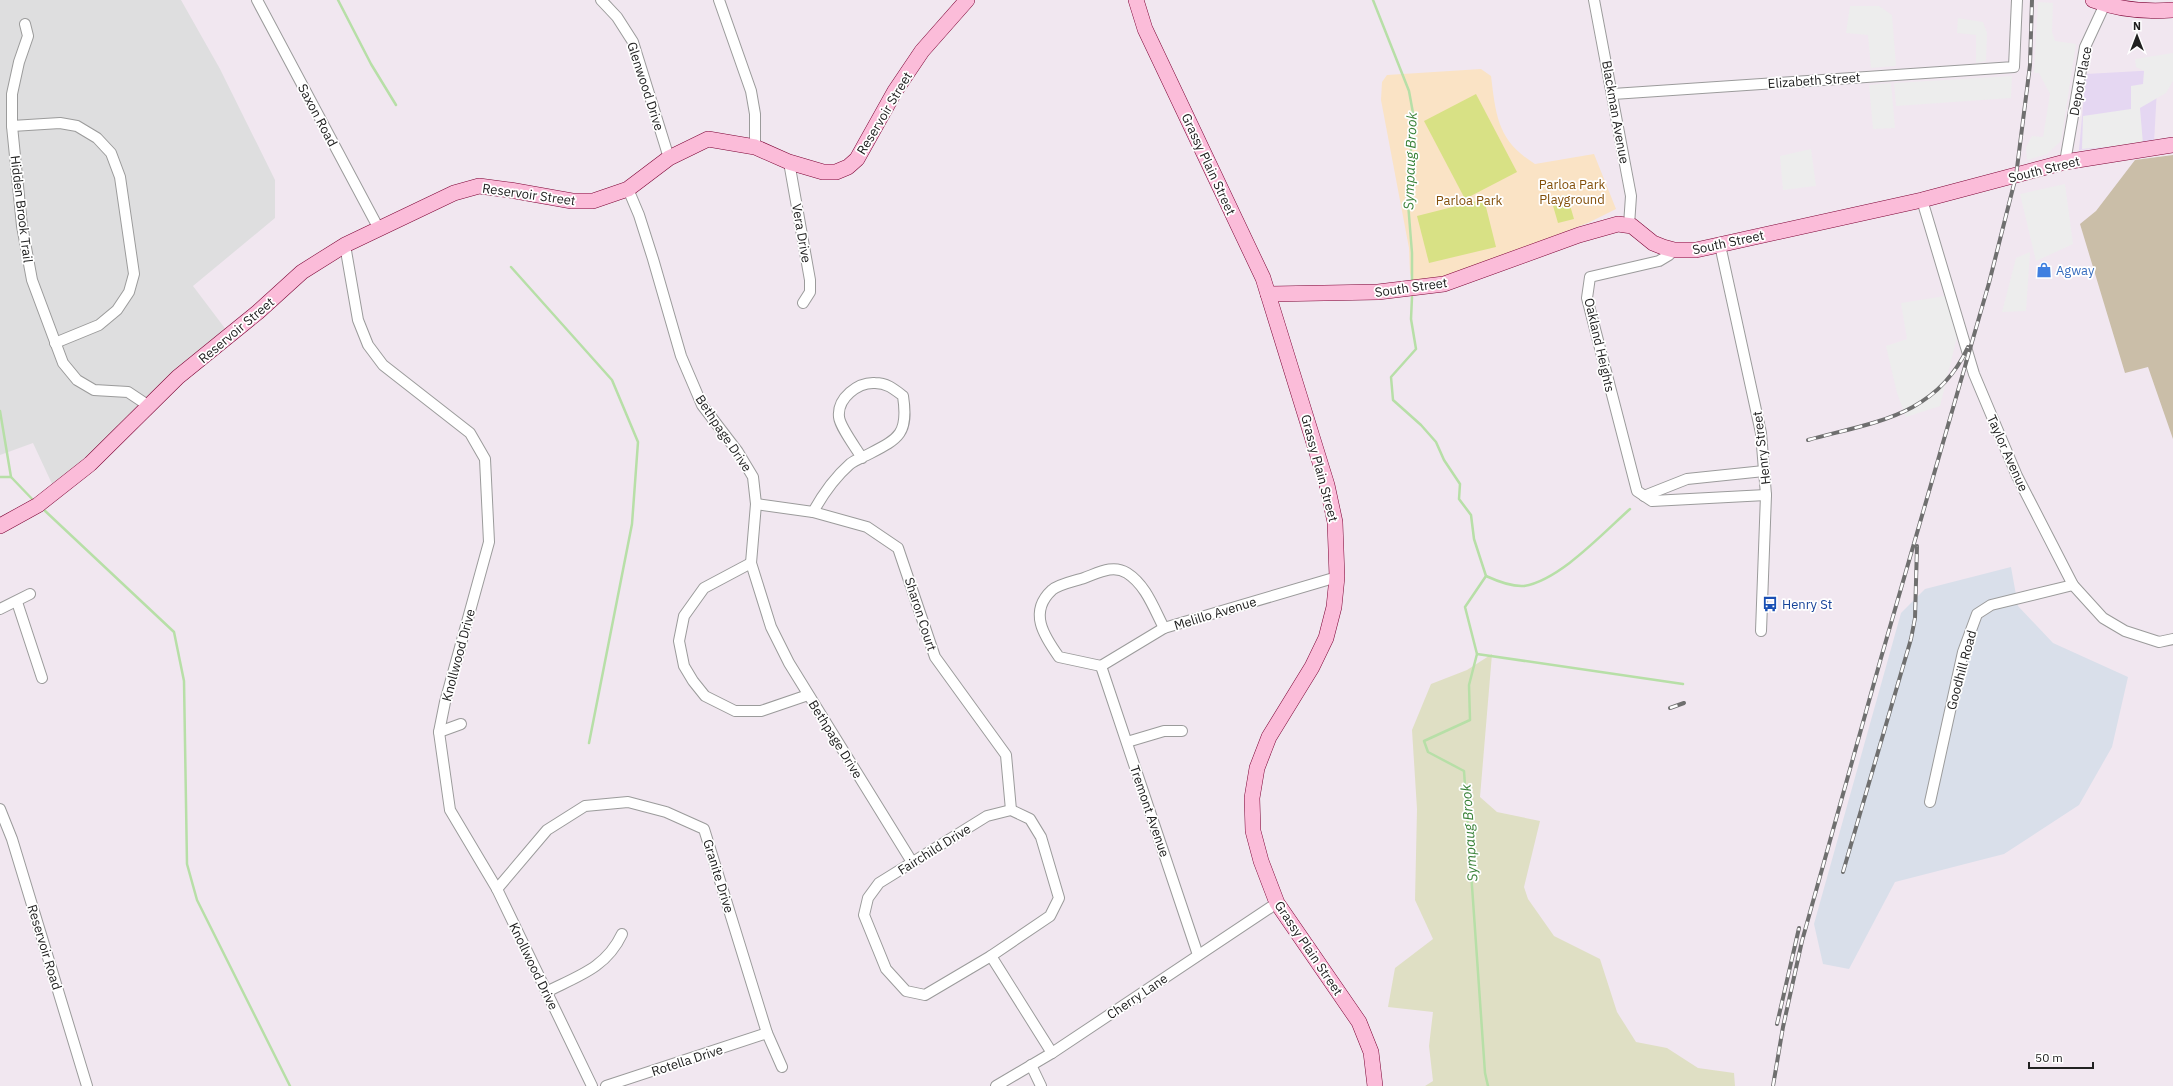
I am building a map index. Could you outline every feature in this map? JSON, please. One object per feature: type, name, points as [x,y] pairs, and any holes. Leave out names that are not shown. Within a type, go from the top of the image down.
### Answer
[{"type":"street","name":"Saxon Road","points":[[257,0],[379,229]]},
{"type":"street","name":"Glenwood Drive","points":[[601,0],[617,17],[633,42],[669,158]]},
{"type":"street","points":[[719,0],[751,91],[755,114],[755,147]]},
{"type":"street","name":"Reservoir Street","points":[[0,526],[38,505],[90,464],[178,377],[258,312],[302,272],[345,245],[454,193],[479,186],[572,201],[593,201],[628,189],[669,158],[708,139],[755,147],[789,162],[823,172],[836,172],[848,166],[857,158],[895,91],[918,58],[967,0]]},
{"type":"street","name":"Grassy Plain Street","points":[[1136,0],[1145,29],[1263,278],[1327,485],[1335,522],[1337,576],[1334,607],[1326,638],[1312,667],[1269,737],[1257,768],[1252,798],[1253,831],[1261,861],[1277,903],[1358,1022],[1371,1052],[1375,1086]]},
{"type":"street","name":"Blackman Avenue","points":[[1594,0],[1613,94],[1631,196],[1628,225]]},
{"type":"street","name":"Elizabeth Street","points":[[1613,94],[2014,67],[2017,0]]},
{"type":"street","points":[[2099,2],[2151,12],[2173,10]]},
{"type":"street","name":"Depot Place","points":[[2065,162],[2085,47],[2099,2]]},
{"type":"street","name":"Hidden Brook Trail","points":[[25,24],[28,36],[19,62],[12,94],[12,126],[22,226],[32,280],[63,363],[77,380],[94,390],[128,392],[148,406]]},
{"type":"street","points":[[12,126],[60,123],[77,126],[97,138],[111,153],[120,177],[134,274],[129,292],[117,310],[99,325],[55,343]]},
{"type":"street","name":"South Street","points":[[1268,294],[1378,292],[1444,284],[1599,228],[1618,224],[1628,225],[1637,229],[1653,243],[1674,250],[1696,250],[1922,200],[2065,162],[2173,145]]},
{"type":"street","name":"Vera Drive","points":[[789,162],[810,280],[810,292],[803,303]]},
{"type":"street","name":"Bethpage Drive","points":[[628,189],[639,215],[653,259],[681,356],[702,405],[738,452],[753,477],[756,504],[751,563],[771,627],[788,663],[912,862]]},
{"type":"street","name":"Taylor Avenue","points":[[1922,200],[1974,374],[2017,476],[2073,584],[2103,618],[2125,631],[2159,642],[2173,639]]},
{"type":"street","name":"Knollwood Drive","points":[[345,245],[358,320],[368,345],[384,365],[470,433],[486,459],[489,542],[445,702],[439,732],[450,810],[497,890],[592,1086]]},
{"type":"street","name":"Henry Street","points":[[1720,245],[1761,433],[1766,495],[1761,631]]},
{"type":"street","name":"Oakland Heights","points":[[1644,496],[1637,489],[1586,298],[1590,277],[1659,261],[1670,256],[1674,250]]},
{"type":"street","points":[[813,512],[827,488],[851,463],[862,458],[896,440],[902,428],[905,412],[903,396],[892,386],[876,383],[854,388],[844,398],[840,408],[839,419],[862,458]]},
{"type":"street","points":[[1644,496],[1687,479],[1764,471]]},
{"type":"street","points":[[1644,496],[1652,501],[1766,495]]},
{"type":"street","name":"Sharon Court","points":[[756,504],[813,512],[868,527],[898,548],[935,657],[1006,755],[1011,810]]},
{"type":"street","points":[[751,563],[704,588],[684,616],[679,641],[684,666],[693,682],[705,696],[735,711],[761,711],[808,695]]},
{"type":"street","points":[[1101,666],[1058,657],[1044,636],[1039,621],[1042,603],[1053,589],[1109,568],[1127,573],[1146,592],[1164,628]]},
{"type":"street","name":"Melillo Avenue","points":[[1101,666],[1164,628],[1337,576]]},
{"type":"street","name":"Goodhill Road","points":[[1930,802],[1963,652],[1977,614],[1991,605],[2073,584]]},
{"type":"street","points":[[0,609],[17,602],[30,594]]},
{"type":"street","points":[[17,602],[42,678]]},
{"type":"street","name":"Tremont Avenue","points":[[1101,666],[1198,955]]},
{"type":"street","points":[[439,732],[461,724]]},
{"type":"street","points":[[1127,742],[1164,731],[1182,731]]},
{"type":"street","name":"Granite Drive","points":[[497,890],[547,830],[585,806],[628,802],[666,812],[704,829],[767,1033],[782,1067]]},
{"type":"street","name":"Reservoir Road","points":[[0,809],[12,839],[87,1086]]},
{"type":"street","name":"Fairchild Drive","points":[[1011,810],[1030,819],[1041,837],[1059,898],[1050,916],[991,956],[925,995],[906,991],[886,968],[864,915],[868,898],[879,884],[912,862],[987,816],[1011,810]]},
{"type":"street","name":"Cherry Lane","points":[[996,1086],[1052,1053],[1277,903]]},
{"type":"street","points":[[546,992],[599,966],[615,949],[622,934]]},
{"type":"street","points":[[991,956],[1052,1053]]},
{"type":"street","name":"Rotella Drive","points":[[606,1086],[767,1033]]},
{"type":"street","points":[[1032,1065],[1041,1086]]},
{"type":"shaded area","points":[[0,0],[181,0],[220,69],[275,180],[275,218],[193,286],[227,331],[53,486],[33,443],[0,455]]},
{"type":"shaded area","points":[[2038,2],[2053,3],[2052,32],[2055,41],[2076,44],[2061,141],[2047,154],[2027,160],[2026,147],[2032,136],[2043,137],[2050,94],[2039,73],[2034,73]]},
{"type":"shaded area","points":[[1850,6],[1879,6],[1892,15],[1896,66],[1871,68],[1868,35],[1846,33]]},
{"type":"shaded area","points":[[1958,18],[1983,22],[1987,33],[1986,61],[1976,63],[1976,35],[1957,33]]},
{"type":"shaded area","points":[[2173,53],[2173,81],[2166,93],[2140,108],[2143,144],[2082,149],[2083,116],[2131,109],[2131,86],[2143,84],[2144,71],[2136,67],[2135,59]]},
{"type":"shaded area","points":[[2158,70],[2154,143],[2079,150],[2086,74]]},
{"type":"shaded area","points":[[2012,76],[2011,98],[1896,106],[1894,83]]},
{"type":"shaded area","points":[[1891,83],[1895,128],[1873,129],[1869,85]]},
{"type":"shaded area","points":[[1811,149],[1816,186],[1783,190],[1780,156]]},
{"type":"shaded area","points":[[2173,155],[2173,439],[2148,367],[2125,373],[2080,224],[2096,211],[2135,160]]},
{"type":"shaded area","points":[[2065,184],[2073,244],[2036,261],[2020,194]]},
{"type":"shaded area","points":[[2030,252],[2026,311],[2002,312],[2016,258]]},
{"type":"shaded area","points":[[1945,296],[1957,337],[1940,406],[1906,417],[1897,393],[1886,346],[1907,339],[1901,303]]},
{"type":"shaded area","points":[[2011,567],[2018,606],[2053,643],[2128,677],[2112,747],[2079,805],[2004,854],[1895,882],[1849,969],[1823,964],[1814,924],[1901,613],[1925,589]]},
{"type":"green space","name":"Parloa Park","points":[[1481,69],[1491,76],[1497,116],[1506,137],[1513,146],[1535,164],[1594,154],[1616,209],[1590,222],[1439,281],[1412,282],[1410,273],[1409,248],[1381,100],[1382,82],[1387,75]]},
{"type":"green space","points":[[1476,94],[1517,172],[1465,199],[1424,121]]},
{"type":"green space","points":[[1567,195],[1574,219],[1558,223],[1551,199]]},
{"type":"green space","points":[[1484,199],[1496,247],[1429,263],[1417,216]]},
{"type":"green space","points":[[1492,654],[1480,797],[1497,812],[1540,821],[1524,887],[1528,899],[1554,936],[1600,959],[1617,1012],[1636,1042],[1667,1048],[1698,1068],[1734,1073],[1735,1086],[1425,1086],[1433,1081],[1429,1046],[1433,1012],[1388,1007],[1395,968],[1433,939],[1415,900],[1417,809],[1412,730],[1431,684],[1467,670]]},
{"type":"waterway","points":[[338,0],[371,64],[396,105]]},
{"type":"waterway","name":"Sympaug Brook","points":[[1373,0],[1409,91],[1413,113],[1408,203],[1412,253],[1412,281]]},
{"type":"waterway","points":[[511,267],[612,380],[638,442],[632,524],[589,743]]},
{"type":"waterway","name":"Sympaug Brook","points":[[1412,297],[1411,319],[1416,349],[1391,377],[1393,400],[1421,425],[1436,442],[1444,460],[1460,484],[1459,499],[1471,515],[1474,539],[1486,576],[1465,607],[1477,654],[1469,685],[1470,720],[1424,741],[1428,752],[1464,771],[1485,1073],[1488,1086]]},
{"type":"waterway","points":[[0,411],[11,477],[35,502]]},
{"type":"waterway","points":[[0,477],[11,477]]},
{"type":"waterway","points":[[42,508],[174,632],[184,681],[187,864],[197,900],[290,1086]]},
{"type":"waterway","points":[[1486,576],[1515,586],[1524,586],[1538,582],[1552,575],[1580,554],[1630,509]]},
{"type":"waterway","points":[[1477,654],[1683,684]]},
{"type":"railway","points":[[1773,1086],[1783,1027],[1802,941],[1881,658],[1989,283],[2016,176],[2030,65],[2032,0]]},
{"type":"railway","points":[[1808,440],[1879,421],[1900,413],[1920,402],[1939,389],[1955,370],[1968,347]]},
{"type":"railway","points":[[1843,872],[1911,639],[1915,618],[1917,546]]},
{"type":"railway","points":[[1670,708],[1684,703]]},
{"type":"railway","points":[[1777,1024],[1799,928]]},
{"type":"place","name":"Agway","points":[[2044,270]]},
{"type":"place","name":"Henry St","points":[[1770,604]]},
{"type":"park label","name":"Parloa Park Playground","points":[[1572,192]]}]
